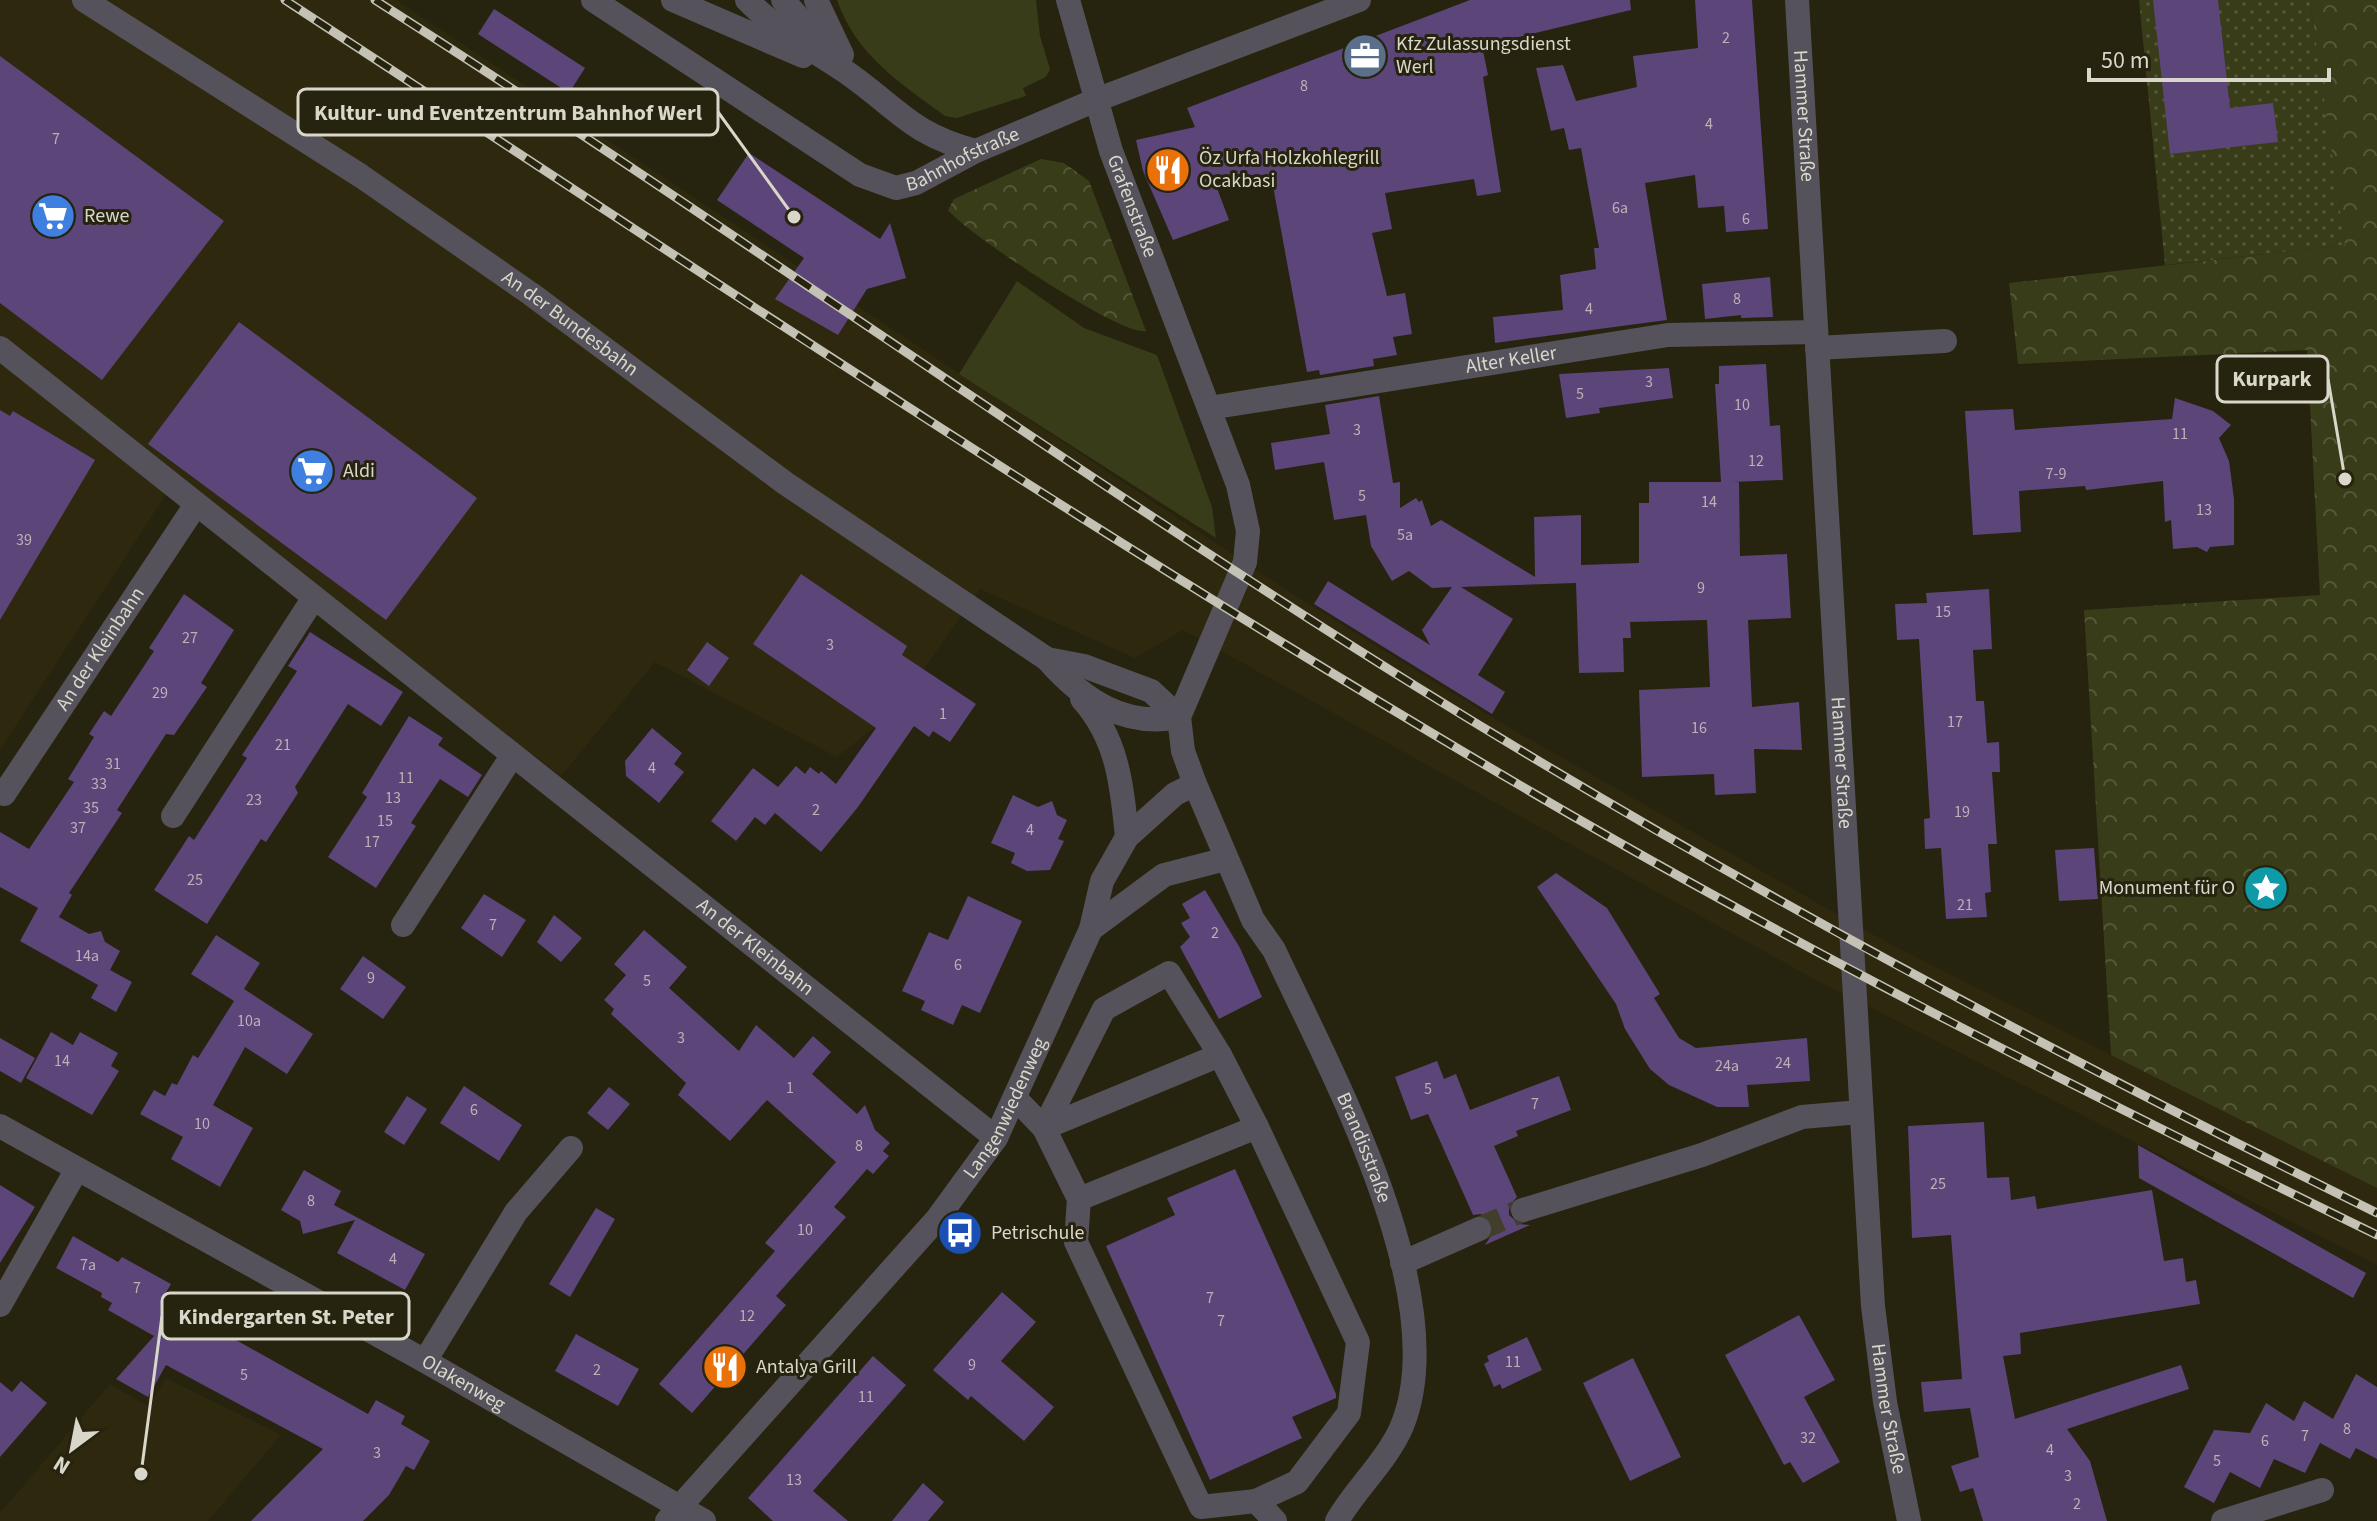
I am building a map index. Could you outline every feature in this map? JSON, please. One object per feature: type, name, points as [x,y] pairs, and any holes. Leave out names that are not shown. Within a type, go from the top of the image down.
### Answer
[{"type":"street","name":"An der Bundesbahn","points":[[84,0],[361,176],[531,294],[785,483],[1047,659],[1070,685],[1124,716],[1152,722],[1179,717]]},
{"type":"street","name":"Bahnhofstraße","points":[[593,0],[877,184],[896,188],[916,183],[976,151],[1096,100],[1359,0]]},
{"type":"street","points":[[673,0],[851,76]]},
{"type":"street","points":[[711,0],[763,39]]},
{"type":"street","points":[[747,0],[760,14],[851,76],[907,122],[941,142],[976,151]]},
{"type":"street","points":[[783,0],[851,76]]},
{"type":"street","points":[[816,0],[851,76]]},
{"type":"street","name":"Grafenstraße","points":[[1068,0],[1111,151],[1209,408]]},
{"type":"street","name":"Hammer Straße","points":[[1797,0],[1873,1306],[1885,1402],[1909,1521]]},
{"type":"street","name":"Alter Keller","points":[[1209,408],[1668,335],[1945,341]]},
{"type":"street","name":"An der Kleinbahn","points":[[0,348],[195,506],[996,1138]]},
{"type":"street","points":[[1195,784],[1183,751],[1179,717],[1241,575],[1248,546],[1238,485],[1209,408]]},
{"type":"street","name":"An der Kleinbahn","points":[[4,794],[195,506]]},
{"type":"street","points":[[173,816],[313,599]]},
{"type":"street","name":"An der Bundesbahn","points":[[1047,659],[1084,666],[1151,691],[1179,717]]},
{"type":"street","points":[[1070,685],[1098,717],[1112,746],[1122,780],[1127,837]]},
{"type":"street","points":[[403,925],[512,756]]},
{"type":"street","name":"Langenwiedenweg","points":[[674,1513],[937,1219],[996,1138],[1091,929],[1102,881],[1127,837],[1175,794],[1195,784]]},
{"type":"street","name":"Brandisstraße","points":[[1195,784],[1253,920],[1274,950],[1335,1080],[1380,1187],[1402,1263],[1413,1323],[1413,1384],[1402,1426],[1337,1521]]},
{"type":"street","name":"Langenwiedenweg","points":[[1091,929],[1164,875],[1226,859]]},
{"type":"street","points":[[1016,1099],[1044,1128],[1079,1199],[1076,1242],[1201,1507],[1256,1501],[1297,1482],[1349,1413],[1358,1342],[1257,1127],[1220,1055],[1169,973],[1104,1009],[1044,1128]]},
{"type":"street","points":[[1044,1128],[1220,1055]]},
{"type":"street","points":[[1523,1210],[1702,1155],[1802,1117],[1860,1112]]},
{"type":"street","name":"Olakenweg","points":[[0,1126],[425,1361],[674,1513],[704,1521]]},
{"type":"street","points":[[1079,1199],[1257,1127]]},
{"type":"street","points":[[425,1361],[516,1212],[571,1148]]},
{"type":"street","points":[[0,1305],[77,1169]]},
{"type":"street","points":[[1402,1263],[1479,1229]]},
{"type":"street","points":[[2223,1521],[2322,1490]]},
{"type":"street","points":[[1256,1501],[1275,1521]]},
{"type":"shaded area","points":[[0,0],[396,0],[1294,595],[1508,727],[1890,944],[2377,1188],[2377,1265],[1818,981],[1183,630],[1135,658],[980,589],[894,712],[837,757],[655,662],[561,776],[174,482],[0,750]]},
{"type":"shaded area","points":[[166,1378],[281,1435],[208,1521],[0,1521],[0,1513],[110,1384],[148,1406]]},
{"type":"green space","points":[[837,0],[1036,0],[1040,36],[1050,69],[1046,77],[1023,88],[1026,96],[957,118],[945,116],[881,66],[856,37]]},
{"type":"green space","points":[[2139,0],[2310,0],[2345,245],[2165,265]]},
{"type":"green space","points":[[2310,0],[2377,0],[2377,1188],[2111,1055],[2084,610],[2320,595],[2307,350],[2018,364],[2009,283],[2344,245]]},
{"type":"green space","points":[[1041,159],[1064,163],[1089,181],[1146,331],[1107,318],[1045,281],[983,239],[948,210],[954,199]]},
{"type":"green space","points":[[1017,281],[1084,328],[1157,355],[1212,507],[1216,538],[959,374]]},
{"type":"building","points":[[1470,0],[1630,0],[1631,10],[1482,46],[1488,75],[1483,77],[1501,192],[1477,196],[1474,179],[1385,193],[1392,229],[1372,233],[1387,296],[1405,293],[1412,334],[1393,337],[1397,355],[1373,359],[1374,366],[1320,375],[1319,370],[1307,372],[1271,175],[1212,175],[1229,220],[1173,240],[1143,171],[1136,140],[1195,127],[1187,108]]},
{"type":"building","points":[[1695,0],[1752,0],[1768,229],[1726,232],[1724,206],[1698,208],[1695,175],[1645,183],[1667,320],[1495,343],[1493,317],[1563,310],[1560,275],[1596,269],[1594,248],[1599,248],[1581,148],[1569,150],[1564,128],[1551,131],[1536,68],[1563,65],[1576,101],[1637,87],[1633,56],[1698,48]]},
{"type":"building","points":[[2153,0],[2218,0],[2230,108],[2273,103],[2278,142],[2170,154]]},
{"type":"building","points":[[494,9],[585,68],[569,93],[478,34]]},
{"type":"building","points":[[0,56],[224,221],[102,380],[0,303]]},
{"type":"building","points":[[749,153],[880,239],[890,223],[906,278],[867,289],[838,335],[775,299],[804,258],[717,200]]},
{"type":"building","points":[[1770,277],[1773,317],[1741,318],[1741,315],[1705,319],[1702,284]]},
{"type":"building","points":[[239,322],[477,498],[386,620],[148,444]]},
{"type":"building","points":[[1766,364],[1770,426],[1780,425],[1783,480],[1732,482],[1739,482],[1740,556],[1787,554],[1791,618],[1748,620],[1752,707],[1799,702],[1802,750],[1754,749],[1756,793],[1715,795],[1714,774],[1642,777],[1639,690],[1710,687],[1707,620],[1630,622],[1631,638],[1623,638],[1624,672],[1579,673],[1576,583],[1461,587],[1513,619],[1478,675],[1505,692],[1492,714],[1314,604],[1328,581],[1430,645],[1422,630],[1452,587],[1432,588],[1409,571],[1392,581],[1371,546],[1366,515],[1334,520],[1324,462],[1275,470],[1271,443],[1330,434],[1325,405],[1379,396],[1393,483],[1400,482],[1400,508],[1416,498],[1419,502],[1422,500],[1431,526],[1441,520],[1535,577],[1534,517],[1581,515],[1581,565],[1639,563],[1639,503],[1649,503],[1649,482],[1721,482],[1715,384],[1719,384],[1719,366]]},
{"type":"building","points":[[1669,368],[1673,398],[1599,408],[1600,413],[1566,418],[1559,374]]},
{"type":"building","points":[[2175,398],[2213,411],[2231,425],[2219,438],[2229,461],[2234,499],[2234,545],[2210,547],[2207,552],[2197,547],[2173,549],[2171,520],[2165,522],[2163,481],[2086,490],[2085,486],[2019,491],[2021,532],[1973,535],[1965,411],[2013,409],[2015,430],[2172,419]]},
{"type":"building","points":[[0,410],[10,416],[13,411],[95,460],[0,620]]},
{"type":"building","points":[[801,574],[907,646],[902,655],[976,704],[950,742],[933,731],[929,737],[914,726],[858,807],[821,852],[775,813],[765,825],[755,817],[736,841],[711,821],[753,768],[778,787],[796,766],[805,774],[810,767],[819,774],[821,771],[836,784],[876,728],[753,644]]},
{"type":"building","points":[[1989,589],[1992,649],[1973,650],[1976,701],[1984,701],[1987,743],[1999,742],[2000,772],[1992,772],[1997,844],[1988,844],[1991,892],[1985,893],[1987,917],[1946,919],[1941,848],[1925,849],[1924,819],[1930,818],[1919,639],[1897,640],[1895,604],[1927,603],[1926,593]]},
{"type":"building","points":[[184,594],[234,630],[201,683],[207,687],[174,735],[166,734],[117,810],[122,813],[69,893],[72,895],[59,917],[89,934],[101,931],[105,942],[120,951],[110,970],[132,982],[116,1012],[91,998],[98,985],[20,941],[38,908],[0,887],[0,832],[29,849],[74,782],[68,779],[94,737],[89,734],[104,711],[111,716],[154,651],[149,648]]},
{"type":"building","points":[[310,632],[403,692],[381,726],[348,704],[295,787],[298,793],[266,842],[261,839],[207,924],[154,890],[189,836],[194,840],[247,758],[242,755],[297,671],[288,666]]},
{"type":"building","points":[[707,642],[729,658],[709,686],[687,670]]},
{"type":"building","points":[[409,716],[443,738],[438,745],[482,775],[468,797],[440,779],[411,823],[416,826],[376,888],[328,857],[367,797],[362,793]]},
{"type":"building","points":[[652,728],[682,753],[674,764],[684,772],[659,803],[626,776],[625,761]]},
{"type":"building","points":[[1013,795],[1038,807],[1052,801],[1057,815],[1067,820],[1058,839],[1064,841],[1050,870],[1027,871],[1011,863],[1015,853],[991,843]]},
{"type":"building","points":[[2094,848],[2098,899],[2059,901],[2055,850]]},
{"type":"building","points":[[1556,873],[1607,908],[1660,994],[1654,998],[1679,1038],[1696,1048],[1807,1038],[1810,1081],[1747,1085],[1749,1107],[1717,1107],[1669,1085],[1650,1069],[1625,1029],[1616,1004],[1537,887]]},
{"type":"building","points":[[1205,890],[1240,948],[1262,997],[1219,1019],[1180,947],[1190,937],[1181,923],[1190,918],[1182,904]]},
{"type":"building","points":[[484,894],[526,920],[502,957],[461,928]]},
{"type":"building","points":[[968,896],[1022,921],[980,1013],[962,1005],[953,1025],[921,1010],[925,1001],[902,991],[929,932],[948,940]]},
{"type":"building","points":[[554,915],[582,938],[561,962],[537,942]]},
{"type":"building","points":[[644,930],[687,967],[669,988],[739,1051],[756,1025],[794,1058],[813,1036],[831,1052],[812,1074],[857,1114],[865,1105],[875,1130],[890,1143],[883,1151],[889,1156],[873,1174],[867,1169],[834,1207],[846,1217],[776,1296],[786,1305],[692,1413],[659,1384],[775,1251],[765,1243],[836,1162],[767,1100],[730,1141],[678,1095],[686,1083],[611,1014],[614,1009],[604,1000],[626,975],[614,964]]},
{"type":"building","points":[[216,935],[260,963],[244,989],[313,1034],[287,1074],[245,1047],[213,1105],[253,1128],[220,1187],[171,1159],[183,1137],[140,1114],[154,1090],[165,1096],[172,1083],[177,1085],[193,1055],[198,1058],[234,1001],[191,974]]},
{"type":"building","points":[[363,956],[406,987],[383,1019],[340,989]]},
{"type":"building","points":[[51,1032],[73,1045],[80,1032],[118,1053],[111,1066],[119,1071],[92,1115],[26,1078]]},
{"type":"building","points":[[0,1038],[35,1058],[21,1083],[0,1071]]},
{"type":"building","points":[[1437,1061],[1444,1079],[1456,1074],[1470,1110],[1559,1076],[1571,1110],[1516,1131],[1518,1136],[1494,1146],[1517,1197],[1509,1206],[1509,1215],[1519,1224],[1530,1225],[1485,1245],[1494,1231],[1492,1222],[1481,1214],[1473,1215],[1428,1114],[1411,1120],[1395,1077]]},
{"type":"building","points":[[464,1086],[522,1125],[499,1161],[440,1123]]},
{"type":"building","points":[[609,1087],[630,1104],[608,1130],[587,1113]]},
{"type":"building","points":[[407,1096],[427,1109],[404,1145],[384,1132]]},
{"type":"building","points":[[1984,1122],[1987,1178],[2009,1177],[2011,1200],[2035,1196],[2037,1209],[2152,1190],[2164,1261],[2183,1258],[2186,1282],[2196,1280],[2200,1304],[2020,1333],[2021,1354],[2003,1356],[2015,1419],[2181,1365],[2189,1389],[2067,1429],[2090,1461],[2107,1521],[1983,1521],[1973,1488],[1960,1492],[1951,1466],[1979,1457],[1970,1408],[1924,1412],[1921,1382],[1962,1379],[1951,1235],[1912,1238],[1908,1126]]},
{"type":"building","points":[[2138,1145],[2366,1273],[2353,1298],[2139,1178]]},
{"type":"building","points":[[1235,1169],[1336,1398],[1292,1417],[1302,1438],[1210,1480],[1106,1246],[1175,1215],[1167,1198]]},
{"type":"building","points":[[304,1170],[341,1191],[334,1205],[425,1254],[405,1290],[337,1253],[355,1220],[303,1234],[300,1221],[281,1210]]},
{"type":"building","points":[[0,1185],[35,1207],[0,1263]]},
{"type":"building","points":[[596,1208],[615,1219],[570,1297],[549,1284]]},
{"type":"building","points":[[73,1236],[118,1262],[122,1257],[171,1284],[165,1294],[216,1323],[213,1327],[368,1414],[376,1400],[405,1416],[401,1424],[430,1441],[414,1470],[406,1466],[389,1495],[363,1521],[251,1521],[323,1449],[166,1365],[148,1397],[116,1379],[154,1336],[108,1310],[112,1303],[101,1297],[102,1293],[56,1268]]},
{"type":"building","points":[[1002,1292],[1036,1322],[1001,1361],[1054,1407],[1024,1441],[971,1396],[968,1400],[933,1370]]},
{"type":"building","points":[[1799,1315],[1835,1380],[1804,1397],[1840,1462],[1803,1483],[1790,1462],[1784,1465],[1725,1355]]},
{"type":"building","points":[[576,1334],[639,1369],[618,1406],[555,1371]]},
{"type":"building","points":[[1527,1337],[1542,1370],[1502,1389],[1500,1384],[1494,1387],[1484,1364],[1489,1361],[1487,1356]]},
{"type":"building","points":[[873,1356],[906,1385],[813,1491],[848,1521],[773,1521],[748,1498]]},
{"type":"building","points":[[1633,1358],[1681,1457],[1630,1481],[1583,1383]]},
{"type":"building","points":[[2356,1374],[2377,1387],[2377,1459],[2356,1448],[2350,1459],[2320,1443],[2305,1473],[2274,1459],[2260,1488],[2230,1472],[2214,1503],[2184,1487],[2214,1430],[2250,1433],[2266,1403],[2294,1421],[2304,1401],[2333,1419]]},
{"type":"building","points":[[21,1381],[47,1403],[0,1457],[0,1382],[12,1392]]},
{"type":"building","points":[[923,1483],[944,1502],[928,1521],[892,1521]]},
{"type":"tunnel","points":[[1479,1229],[1523,1210]]},
{"type":"railway","points":[[285,0],[1060,504],[1374,699],[1533,793],[1740,910],[1950,1022],[2377,1235]]},
{"type":"railway","points":[[375,0],[1285,604],[1534,758],[1891,962],[2133,1090],[2377,1213]]},
{"type":"place","name":"Kfz Zulassungsdienst Werl","points":[[1365,56]]},
{"type":"place","name":"Öz Urfa Holzkohlegrill Ocakbasi","points":[[1168,170]]},
{"type":"place","name":"Rewe","points":[[53,216]]},
{"type":"place","name":"Kultur- und Eventzentrum Bahnhof Werl","points":[[794,217]]},
{"type":"place","name":"Aldi","points":[[312,471]]},
{"type":"place","name":"Kurpark","points":[[2345,479]]},
{"type":"place","name":"Monument für O","points":[[2266,888]]},
{"type":"place","name":"Petrischule","points":[[960,1233]]},
{"type":"place","name":"Antalya Grill","points":[[725,1367]]},
{"type":"place","name":"Kindergarten St. Peter","points":[[141,1474]]}]
